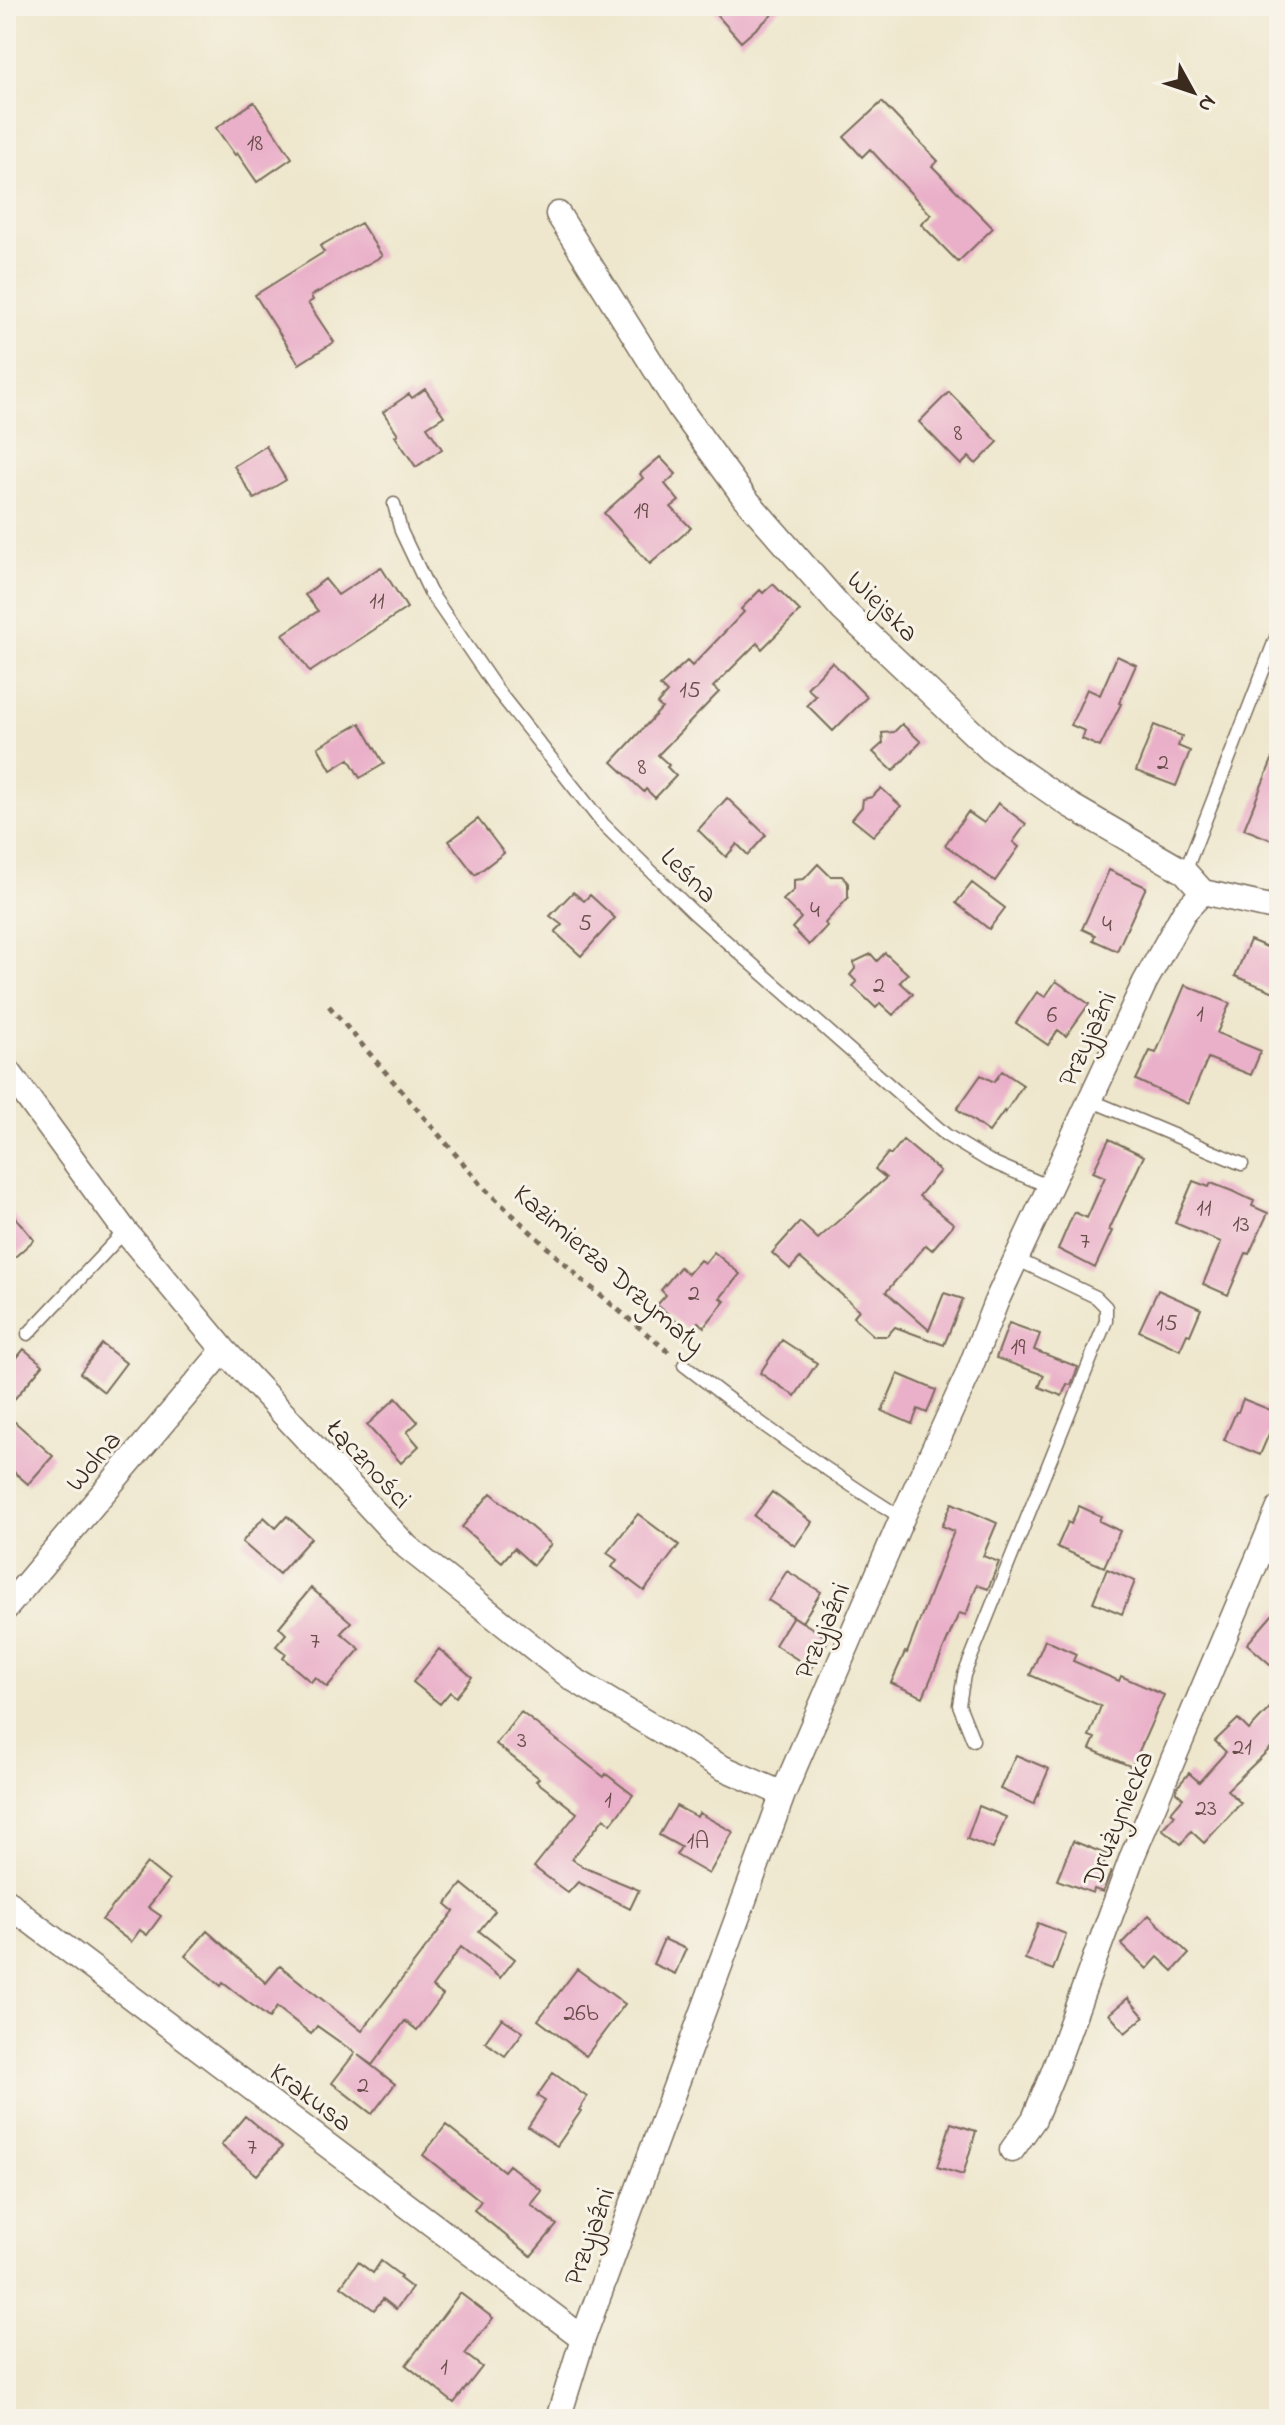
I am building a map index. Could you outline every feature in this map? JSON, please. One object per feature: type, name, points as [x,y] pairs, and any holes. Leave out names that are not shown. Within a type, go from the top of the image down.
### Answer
[{"type":"street","name":"Wiejska","points":[[558,214],[681,410],[744,497],[843,610],[994,753],[1068,804],[1185,872],[1203,892]]},
{"type":"street","name":"Przyjaźni","points":[[558,2419],[583,2338],[783,1794],[967,1376],[996,1302],[1090,1100],[1145,982],[1184,912],[1203,892]]},
{"type":"street","points":[[1203,892],[1279,909]]},
{"type":"street","name":"Łączności","points":[[6,1068],[125,1231],[224,1350],[407,1547],[573,1679],[721,1767],[783,1794]]},
{"type":"street","name":"Wolna","points":[[6,1608],[224,1350]]},
{"type":"street","name":"Drużyniecka","points":[[1012,2150],[1034,2119],[1132,1857],[1279,1508]]},
{"type":"street","name":"Krakusa","points":[[6,1900],[583,2338]]},
{"type":"lane","name":"Leśna","points":[[394,504],[401,531],[430,592],[497,690],[603,824],[694,913],[946,1135],[989,1161],[1050,1187]]},
{"type":"lane","points":[[1185,872],[1279,630]]},
{"type":"lane","points":[[1090,1100],[1242,1164]]},
{"type":"lane","points":[[28,1334],[125,1231]]},
{"type":"lane","points":[[973,1740],[959,1705],[964,1675],[1106,1321],[1106,1307],[1096,1297],[1016,1259]]},
{"type":"lane","name":"Kazimierza Drzymały","points":[[684,1365],[742,1411],[902,1518]]},
{"type":"path","name":"Kazimierza Drzymały","points":[[329,1006],[486,1190],[581,1279],[684,1365]]},
{"type":"building","points":[[709,6],[782,6],[741,42]]},
{"type":"building","points":[[254,102],[292,158],[257,182],[216,128]]},
{"type":"building","points":[[882,102],[938,161],[932,166],[993,228],[958,262],[921,224],[931,215],[870,149],[862,157],[844,137]]},
{"type":"building","points":[[361,223],[382,256],[311,296],[313,300],[308,303],[334,342],[299,364],[255,295],[324,252],[320,246]]},
{"type":"building","points":[[425,389],[444,416],[427,427],[442,449],[416,467],[383,412],[409,394],[412,398]]},
{"type":"building","points":[[949,392],[998,442],[976,464],[969,457],[961,465],[919,422]]},
{"type":"building","points":[[266,446],[286,480],[254,499],[234,466]]},
{"type":"building","points":[[660,457],[676,474],[665,484],[679,501],[671,507],[691,528],[650,564],[604,513],[643,478],[640,474]]},
{"type":"building","points":[[381,567],[407,608],[310,672],[283,634],[318,611],[305,595],[325,579],[338,595]]},
{"type":"building","points":[[773,584],[800,611],[762,649],[757,643],[713,687],[719,692],[658,755],[676,776],[655,798],[646,789],[644,792],[612,762],[662,708],[657,704],[667,693],[660,686],[687,661],[692,666],[744,612],[741,609],[760,590],[763,593]]},
{"type":"building","points":[[1117,656],[1136,665],[1100,747],[1082,739],[1085,731],[1071,725],[1087,689],[1100,695]]},
{"type":"building","points":[[832,662],[867,697],[833,731],[807,705],[816,696],[807,688]]},
{"type":"building","points":[[360,723],[384,764],[360,778],[349,759],[331,770],[318,747]]},
{"type":"building","points":[[902,724],[921,742],[893,771],[873,752],[883,743],[882,733],[894,732]]},
{"type":"building","points":[[1154,725],[1182,736],[1178,746],[1190,751],[1176,786],[1136,771]]},
{"type":"building","points":[[1279,745],[1279,843],[1244,829]]},
{"type":"building","points":[[881,788],[901,806],[873,836],[852,819],[862,807],[863,799],[872,797]]},
{"type":"building","points":[[727,798],[766,835],[748,855],[737,844],[726,857],[698,830]]},
{"type":"building","points":[[998,803],[1026,824],[1013,842],[1019,847],[995,881],[945,845],[968,812],[984,823]]},
{"type":"building","points":[[478,819],[504,853],[475,875],[449,841]]},
{"type":"building","points":[[818,864],[830,876],[842,876],[848,883],[848,898],[809,945],[792,928],[801,918],[783,900],[794,890],[794,880],[804,879]]},
{"type":"building","points":[[1109,870],[1146,887],[1117,951],[1093,940],[1095,935],[1082,929]]},
{"type":"building","points":[[972,883],[1005,908],[989,929],[956,903]]},
{"type":"building","points":[[573,892],[584,901],[590,895],[615,918],[581,956],[555,932],[562,925],[550,916]]},
{"type":"building","points":[[1250,940],[1279,952],[1279,994],[1235,976]]},
{"type":"building","points":[[885,953],[908,974],[900,982],[913,994],[893,1015],[880,1003],[876,1008],[853,986],[857,982],[850,975],[855,969],[854,962],[871,954],[877,961]]},
{"type":"building","points":[[1056,981],[1089,1004],[1066,1036],[1058,1030],[1048,1045],[1016,1023],[1037,992],[1045,997]]},
{"type":"building","points":[[1185,985],[1230,1003],[1217,1033],[1261,1051],[1251,1075],[1208,1058],[1188,1104],[1136,1080],[1150,1051],[1156,1053]]},
{"type":"building","points":[[1002,1071],[1023,1085],[989,1132],[957,1109],[981,1075],[994,1082]]},
{"type":"building","points":[[1109,1139],[1144,1156],[1109,1230],[1112,1231],[1095,1268],[1058,1249],[1074,1212],[1087,1218],[1105,1177],[1093,1172]]},
{"type":"building","points":[[903,1140],[940,1171],[919,1196],[954,1224],[932,1250],[926,1245],[886,1292],[929,1330],[944,1293],[963,1299],[944,1345],[895,1327],[887,1336],[874,1336],[853,1317],[859,1310],[800,1258],[790,1269],[772,1253],[800,1222],[818,1239],[886,1178],[875,1169]]},
{"type":"building","points":[[1193,1181],[1209,1187],[1211,1183],[1232,1191],[1254,1201],[1252,1206],[1268,1213],[1228,1295],[1203,1284],[1221,1242],[1175,1223]]},
{"type":"building","points":[[6,1206],[34,1240],[6,1265]]},
{"type":"building","points":[[714,1252],[740,1274],[720,1298],[725,1301],[704,1327],[698,1322],[690,1332],[657,1305],[666,1295],[661,1290],[680,1267],[688,1274],[700,1260],[705,1263]]},
{"type":"building","points":[[1158,1290],[1201,1309],[1180,1350],[1139,1331]]},
{"type":"building","points":[[1009,1323],[1040,1334],[1034,1350],[1078,1367],[1071,1385],[1067,1384],[1062,1396],[1039,1387],[1044,1375],[996,1358]]},
{"type":"building","points":[[782,1340],[817,1363],[795,1396],[760,1373]]},
{"type":"building","points":[[102,1344],[126,1363],[104,1392],[80,1373]]},
{"type":"building","points":[[24,1349],[43,1365],[6,1409],[6,1371]]},
{"type":"building","points":[[898,1374],[936,1390],[927,1413],[918,1409],[912,1424],[882,1411]]},
{"type":"building","points":[[396,1398],[418,1422],[407,1432],[419,1446],[401,1463],[367,1425]]},
{"type":"building","points":[[1243,1399],[1278,1413],[1260,1455],[1224,1440]]},
{"type":"building","points":[[6,1414],[53,1456],[28,1484],[6,1465]]},
{"type":"building","points":[[772,1492],[812,1522],[795,1546],[754,1516]]},
{"type":"building","points":[[491,1493],[551,1544],[533,1565],[514,1548],[502,1562],[462,1527]]},
{"type":"building","points":[[952,1503],[997,1523],[983,1556],[999,1562],[988,1589],[977,1585],[966,1615],[959,1613],[923,1697],[891,1683],[907,1653],[954,1531],[942,1526]]},
{"type":"building","points":[[1079,1506],[1101,1516],[1099,1521],[1120,1531],[1104,1567],[1057,1547]]},
{"type":"building","points":[[638,1514],[679,1545],[644,1591],[612,1567],[617,1560],[607,1553]]},
{"type":"building","points":[[287,1516],[311,1538],[279,1574],[242,1542],[264,1517],[276,1528]]},
{"type":"building","points":[[1107,1569],[1135,1581],[1122,1614],[1093,1602]]},
{"type":"building","points":[[787,1571],[821,1592],[802,1622],[768,1600]]},
{"type":"building","points":[[311,1588],[351,1622],[341,1633],[360,1649],[327,1687],[315,1677],[311,1682],[283,1658],[286,1654],[276,1646],[286,1634],[279,1627]]},
{"type":"building","points":[[1279,1607],[1279,1672],[1247,1644]]},
{"type":"building","points":[[793,1616],[829,1639],[811,1668],[775,1645]]},
{"type":"building","points":[[1045,1640],[1076,1654],[1073,1661],[1119,1681],[1121,1676],[1164,1695],[1132,1767],[1090,1749],[1095,1738],[1089,1736],[1101,1706],[1030,1675]]},
{"type":"building","points":[[439,1649],[472,1677],[456,1697],[450,1692],[440,1704],[413,1682]]},
{"type":"building","points":[[1279,1698],[1279,1740],[1227,1790],[1241,1803],[1204,1843],[1191,1831],[1181,1844],[1162,1829],[1175,1815],[1171,1812],[1183,1798],[1176,1792],[1178,1786],[1189,1773],[1199,1782],[1226,1752],[1215,1741],[1238,1719],[1249,1730]]},
{"type":"building","points":[[521,1712],[604,1777],[606,1774],[633,1795],[611,1824],[604,1818],[572,1859],[583,1867],[639,1890],[630,1909],[578,1882],[568,1893],[534,1867],[577,1813],[496,1744]]},
{"type":"building","points":[[1016,1755],[1049,1769],[1034,1804],[1000,1789]]},
{"type":"building","points":[[676,1806],[697,1817],[699,1813],[733,1832],[709,1874],[676,1855],[681,1847],[659,1835]]},
{"type":"building","points":[[979,1806],[1006,1817],[993,1849],[967,1839]]},
{"type":"building","points":[[1073,1841],[1108,1855],[1102,1868],[1111,1871],[1103,1892],[1094,1889],[1093,1893],[1057,1880]]},
{"type":"building","points":[[147,1863],[169,1881],[148,1907],[161,1916],[147,1935],[140,1930],[131,1942],[102,1920]]},
{"type":"building","points":[[462,1884],[495,1911],[479,1931],[515,1959],[500,1978],[461,1947],[432,1987],[443,1995],[417,2030],[405,2021],[372,2065],[358,2055],[395,2084],[372,2114],[332,2083],[355,2053],[317,2026],[311,2034],[277,2007],[269,2018],[223,1983],[221,1986],[185,1956],[207,1931],[266,1983],[280,1966],[362,2031],[454,1911],[446,1904]]},
{"type":"building","points":[[1149,1915],[1189,1954],[1173,1971],[1158,1957],[1147,1969],[1121,1944]]},
{"type":"building","points":[[1038,1923],[1066,1934],[1053,1970],[1025,1959]]},
{"type":"building","points":[[664,1939],[686,1949],[675,1974],[653,1964]]},
{"type":"building","points":[[577,1969],[625,2004],[586,2056],[538,2020]]},
{"type":"building","points":[[1128,1998],[1144,2017],[1125,2033],[1109,2014]]},
{"type":"building","points":[[502,2018],[523,2032],[505,2056],[485,2042]]},
{"type":"building","points":[[553,2073],[587,2097],[557,2146],[528,2127],[545,2101],[537,2096]]},
{"type":"building","points":[[245,2116],[282,2147],[257,2175],[221,2145]]},
{"type":"building","points":[[951,2123],[976,2131],[963,2175],[937,2167]]},
{"type":"building","points":[[446,2125],[504,2171],[509,2165],[542,2191],[531,2205],[557,2225],[531,2256],[474,2210],[481,2201],[423,2155]]},
{"type":"building","points":[[381,2261],[412,2288],[396,2309],[383,2299],[374,2310],[341,2286],[358,2262],[373,2273]]},
{"type":"building","points":[[460,2293],[493,2318],[465,2354],[482,2367],[454,2403],[406,2365]]}]
